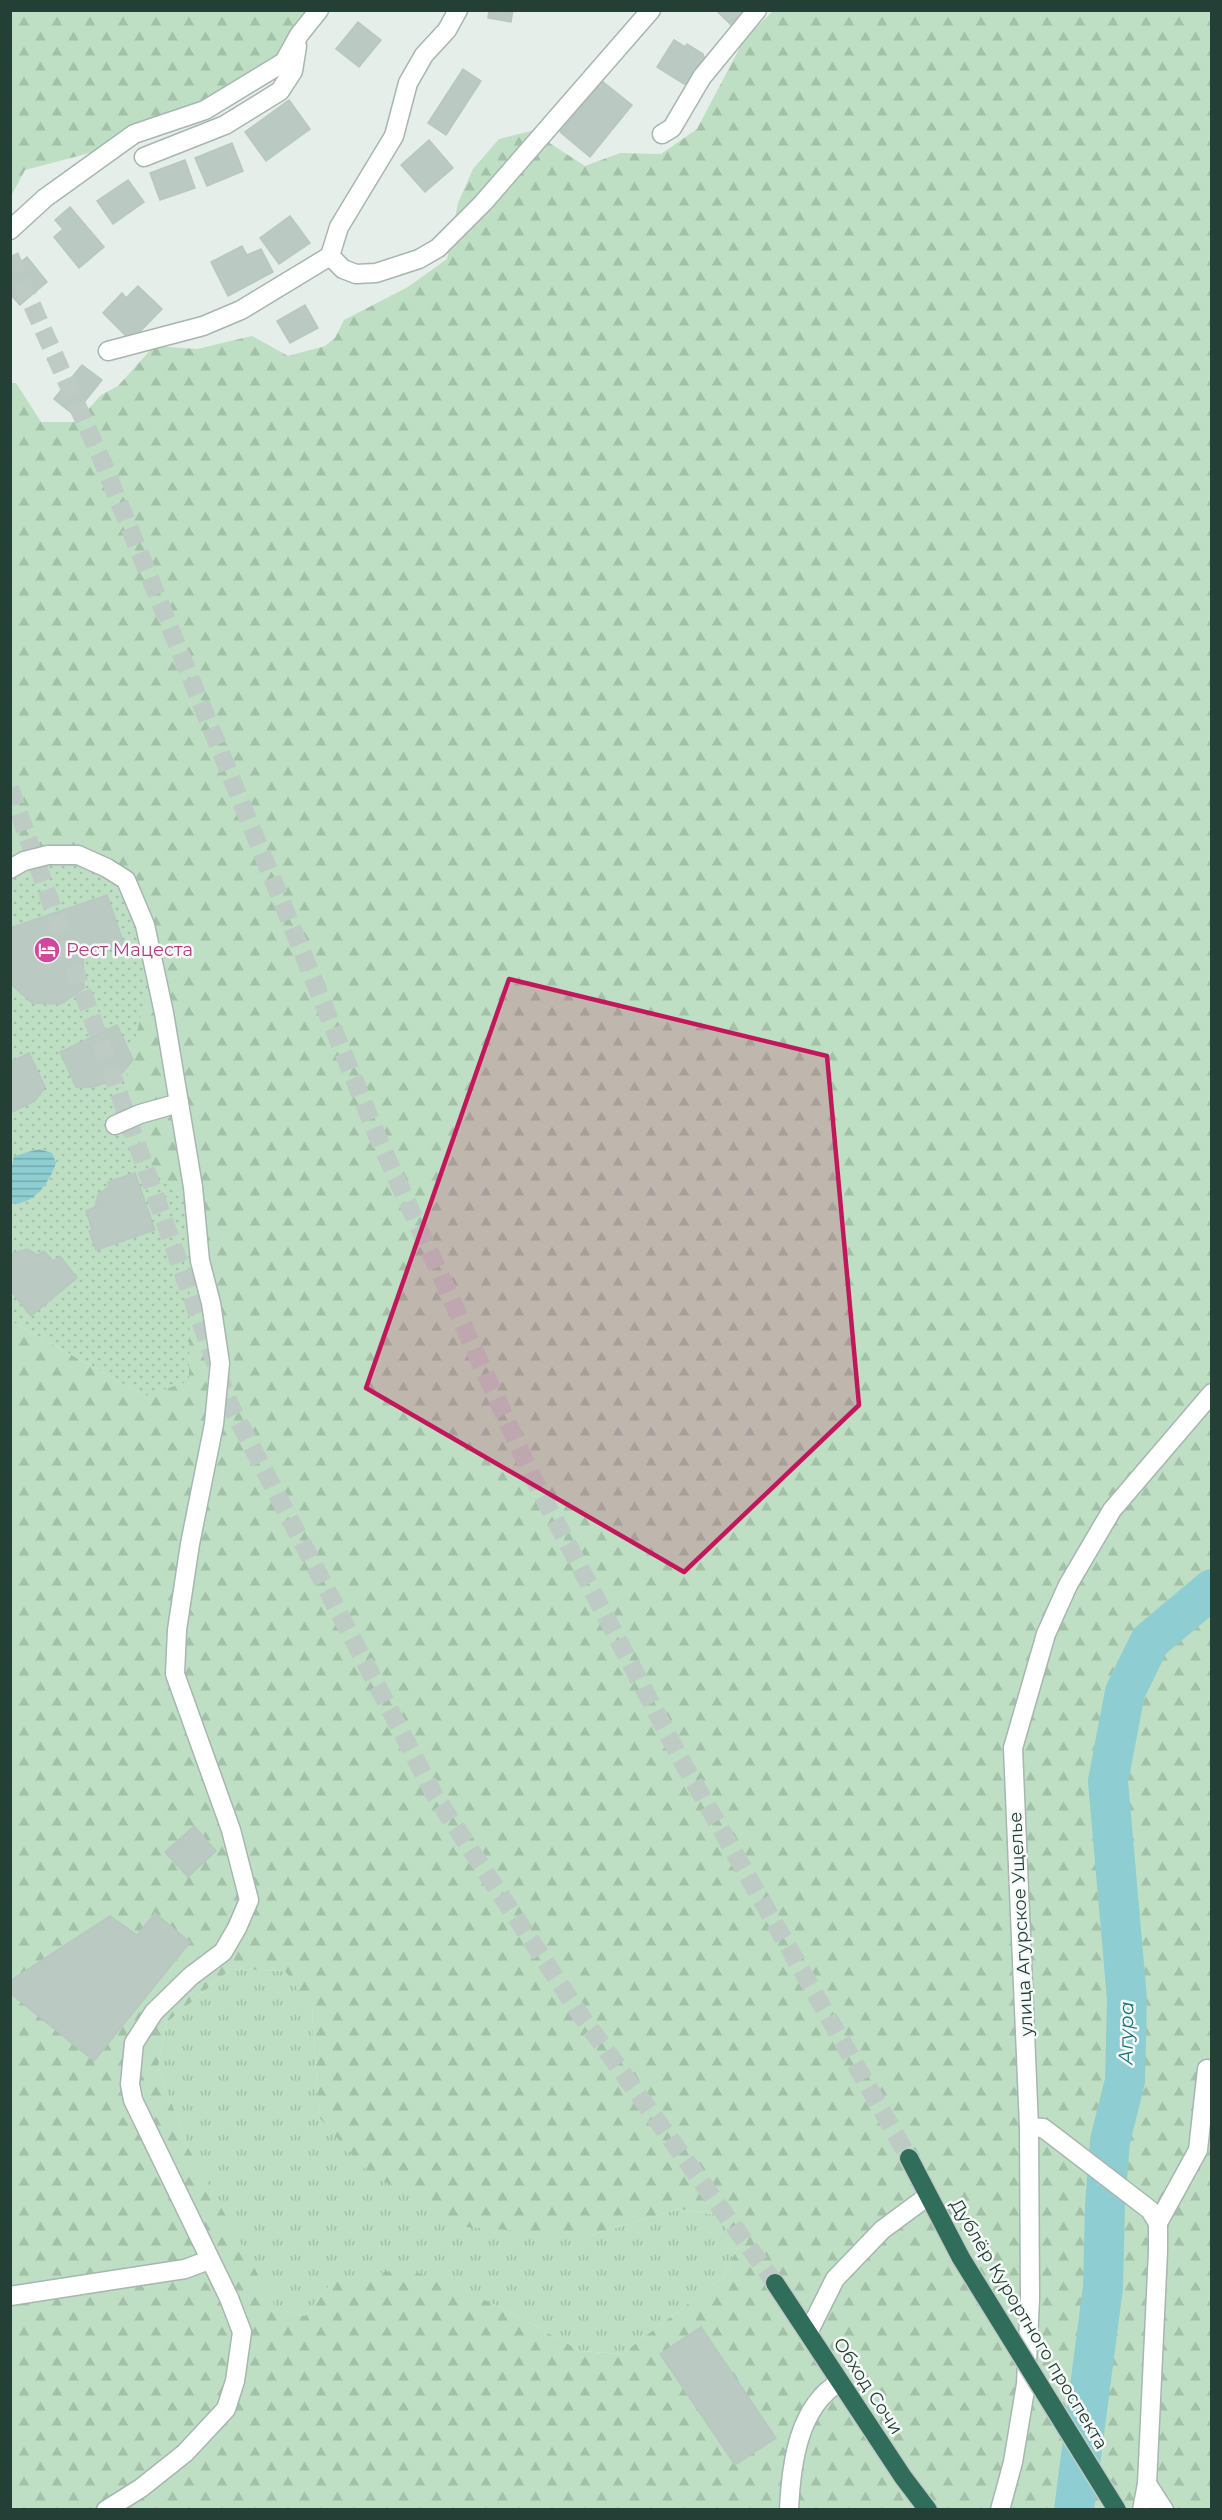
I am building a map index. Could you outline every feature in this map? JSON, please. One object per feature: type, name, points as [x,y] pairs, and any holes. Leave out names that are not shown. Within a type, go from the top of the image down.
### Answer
[{"type":"highway","name":"Дублёр Курортного проспекта","points":[[909,2158],[961,2258],[1118,2510]]},
{"type":"highway","name":"Обход Сочи","points":[[775,2283],[903,2477],[928,2510]]},
{"type":"street","points":[[10,230],[45,198],[134,134],[206,110],[284,62],[299,35],[319,10]]},
{"type":"street","points":[[108,351],[203,326],[241,309],[330,256],[339,227],[394,136],[408,83],[424,55],[447,30],[458,10]]},
{"type":"street","points":[[330,256],[343,269],[356,274],[376,273],[419,259],[438,248],[483,203],[651,10]]},
{"type":"street","points":[[662,134],[672,128],[702,77],[757,10]]},
{"type":"street","points":[[144,157],[225,125],[280,91],[294,71],[299,35]]},
{"type":"street","points":[[10,868],[24,861],[48,855],[78,855],[107,868],[126,880],[145,925],[164,1013],[193,1187],[200,1261],[211,1303],[220,1363],[214,1424],[190,1544],[177,1630],[174,1674],[231,1830],[249,1900],[223,1952],[191,1976],[154,2012],[134,2043],[130,2084],[133,2100],[229,2298],[242,2332],[235,2381],[226,2409],[185,2453],[141,2488],[106,2510]]},
{"type":"street","points":[[115,1125],[140,1114],[179,1103]]},
{"type":"street","name":"улица Агурское Ущелье","points":[[1000,2510],[1013,2462],[1026,2384],[1030,2299],[1029,2127],[1013,1748],[1046,1634],[1068,1585],[1112,1510],[1212,1393]]},
{"type":"street","points":[[1142,2510],[1147,2484],[1157,2279],[1154,2216],[1198,2150],[1207,2069]]},
{"type":"street","points":[[1029,2127],[1043,2128],[1154,2216]]},
{"type":"street","points":[[808,2333],[835,2279],[882,2230],[928,2196]]},
{"type":"street","points":[[10,2296],[185,2269],[209,2260]]},
{"type":"street","points":[[789,2510],[791,2478],[801,2436],[816,2404],[826,2390],[840,2382]]},
{"type":"street","points":[[1147,2484],[1164,2510]]},
{"type":"highlighted area","points":[[509,979],[827,1056],[859,1405],[684,1572],[366,1388]]},
{"type":"green space","points":[[11,11],[323,11],[285,65],[177,130],[25,170],[11,196]]},
{"type":"green space","points":[[773,11],[1211,11],[1211,2509],[11,2509],[11,1321],[145,1396],[115,1125],[43,859],[11,881],[11,383],[16,383],[41,422],[77,422],[101,395],[118,386],[154,346],[197,349],[252,336],[288,356],[325,346],[335,338],[344,320],[408,287],[447,259],[458,203],[473,169],[499,139],[531,131],[585,166],[620,153],[661,154],[697,129],[745,38]],"holes":[[[231,1969],[285,1971],[312,2009],[319,2117],[366,2171],[465,2227],[587,2236],[679,2209],[717,2215],[739,2245],[723,2277],[622,2354],[581,2351],[499,2306],[406,2268],[332,2282],[305,2316],[277,2309],[189,2149],[158,2068],[166,2023]]]},
{"type":"green space","points":[[70,856],[133,886],[154,960],[115,1125],[190,1207],[189,1381],[145,1396],[11,1321],[11,881],[43,859]]},
{"type":"green space","points":[[231,1969],[285,1971],[312,2008],[319,2117],[587,2236],[679,2209],[717,2215],[739,2245],[723,2277],[622,2354],[581,2351],[499,2306],[332,2282],[305,2316],[276,2309],[189,2149],[158,2068],[166,2023]]},
{"type":"water","points":[[39,1149],[52,1153],[56,1163],[50,1177],[33,1197],[19,1203],[11,1203],[11,1170],[14,1156]]},
{"type":"building","points":[[489,10],[513,10],[511,22],[488,18]]},
{"type":"building","points":[[716,10],[750,10],[733,27]]},
{"type":"building","points":[[358,22],[381,40],[359,67],[336,49]]},
{"type":"building","points":[[674,40],[685,47],[687,44],[703,54],[705,61],[692,83],[684,84],[657,67]]},
{"type":"building","points":[[463,69],[481,81],[446,135],[428,123]]},
{"type":"building","points":[[602,81],[632,105],[590,157],[560,132]]},
{"type":"building","points":[[289,100],[310,129],[266,161],[245,132]]},
{"type":"building","points":[[429,140],[453,168],[425,192],[401,165]]},
{"type":"building","points":[[232,143],[243,171],[207,186],[195,158]]},
{"type":"building","points":[[185,160],[195,188],[160,200],[150,173]]},
{"type":"building","points":[[128,180],[144,202],[113,224],[97,201]]},
{"type":"building","points":[[70,207],[104,247],[79,268],[54,237],[63,229],[55,220]]},
{"type":"building","points":[[290,216],[310,243],[279,264],[260,238]]},
{"type":"building","points":[[242,246],[247,255],[261,249],[273,272],[228,296],[211,262]]},
{"type":"building","points":[[27,257],[47,282],[20,305],[10,294],[10,271]]},
{"type":"building","points":[[138,286],[162,309],[131,341],[103,313],[122,293],[126,298]]},
{"type":"building","points":[[305,305],[318,328],[290,343],[277,321]]},
{"type":"building","points":[[82,365],[102,380],[74,415],[54,399]]},
{"type":"building","points":[[107,895],[124,944],[83,959],[84,988],[61,1004],[32,1003],[10,983],[10,928]]},
{"type":"building","points":[[117,1025],[133,1060],[122,1073],[108,1082],[93,1087],[76,1087],[60,1052]]},
{"type":"building","points":[[29,1053],[45,1087],[35,1101],[10,1113],[10,1062]]},
{"type":"building","points":[[135,1173],[155,1230],[96,1250],[89,1231],[92,1229],[86,1211],[95,1207],[98,1194],[109,1187],[108,1182]]},
{"type":"building","points":[[27,1249],[38,1255],[44,1251],[53,1261],[60,1256],[77,1278],[31,1316],[10,1290],[10,1254]]},
{"type":"building","points":[[194,1826],[216,1851],[188,1877],[165,1852]]},
{"type":"building","points":[[155,1913],[190,1942],[94,2061],[10,1993],[10,1981],[110,1916],[137,1935]]},
{"type":"building","points":[[701,2327],[776,2438],[735,2465],[660,2354]]},
{"type":"waterway","name":"Агура","points":[[1074,2510],[1103,2287],[1105,2205],[1110,2141],[1125,2081],[1127,1999],[1108,1781],[1125,1692],[1150,1641],[1212,1589]]},
{"type":"tunnel","points":[[10,256],[103,463],[378,1138],[531,1474],[679,1756],[909,2158]]},
{"type":"tunnel","points":[[10,788],[230,1405],[435,1796],[582,2017],[775,2283]]},
{"type":"place","name":"Рест Мацеста","points":[[47,950]]}]
